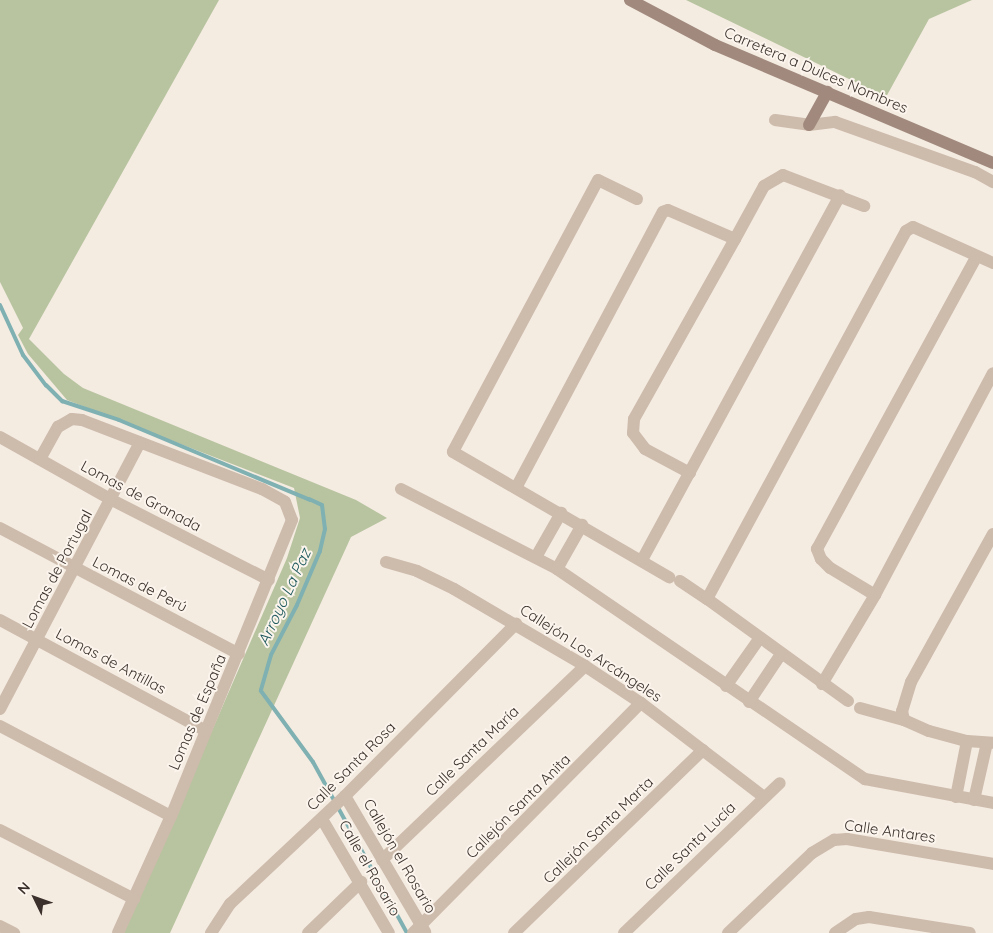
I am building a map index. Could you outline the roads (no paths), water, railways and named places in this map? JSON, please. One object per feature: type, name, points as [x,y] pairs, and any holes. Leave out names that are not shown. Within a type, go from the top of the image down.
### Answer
[{"type":"main road","name":"Carretera a Dulces Nombres","points":[[630,0],[714,45],[993,163]]},
{"type":"main road","points":[[809,125],[827,92]]},
{"type":"street","points":[[775,120],[809,125],[835,122],[975,172],[993,182]]},
{"type":"street","points":[[690,473],[645,449],[633,433],[634,419],[764,186],[774,177],[783,175],[840,195],[864,206]]},
{"type":"street","points":[[637,199],[598,180],[452,452],[582,525],[707,599],[759,639],[848,701]]},
{"type":"street","points":[[642,560],[840,195]]},
{"type":"street","points":[[516,488],[663,212],[679,213],[735,238]]},
{"type":"street","points":[[707,599],[906,231],[913,227],[976,257],[993,263]]},
{"type":"street","points":[[875,594],[825,563],[819,554],[819,543],[976,257]]},
{"type":"street","points":[[822,684],[875,594],[993,374]]},
{"type":"street","points":[[40,459],[58,426],[72,419],[82,420],[140,442]]},
{"type":"street","name":"Lomas de Granada","points":[[0,437],[112,500],[269,580]]},
{"type":"street","name":"Lomas de Portugal","points":[[0,709],[112,500],[140,442]]},
{"type":"street","name":"Lomas de España","points":[[118,933],[171,816],[239,654],[292,520],[285,502],[262,490],[140,442]]},
{"type":"street","points":[[401,489],[557,569],[748,702],[865,779],[993,803]]},
{"type":"street","points":[[536,557],[561,513]]},
{"type":"street","points":[[557,569],[582,525]]},
{"type":"street","name":"Lomas de Perú","points":[[0,528],[239,654]]},
{"type":"street","points":[[904,720],[902,705],[909,687],[993,534]]},
{"type":"street","name":"Callejón Los Arcángeles","points":[[386,562],[425,575],[516,624],[586,666],[641,703],[764,797]]},
{"type":"street","name":"Lomas de Antillas","points":[[0,620],[206,731]]},
{"type":"street","name":"Calle Santa Rosa","points":[[211,933],[230,904],[343,798],[516,624]]},
{"type":"street","points":[[726,686],[759,639]]},
{"type":"street","points":[[748,702],[781,654]]},
{"type":"street","name":"Calle Santa María","points":[[382,860],[586,666]]},
{"type":"street","name":"Callejón Santa Anita","points":[[419,930],[641,703]]},
{"type":"street","points":[[860,708],[904,720],[929,731],[967,741],[990,743],[974,800]]},
{"type":"street","points":[[0,726],[171,816]]},
{"type":"street","points":[[956,796],[967,741]]},
{"type":"street","name":"Callejón Santa Marta","points":[[514,933],[704,750]]},
{"type":"street","name":"Calle Santa Lucía","points":[[624,933],[780,783]]},
{"type":"street","name":"Callejón el Rosario","points":[[343,798],[382,860],[419,930]]},
{"type":"street","name":"Calle el Rosario","points":[[324,816],[389,933]]},
{"type":"street","points":[[0,830],[134,899]]},
{"type":"street","name":"Calle Antares","points":[[728,933],[812,853],[834,840],[847,839],[993,864]]},
{"type":"street","points":[[308,933],[361,882]]},
{"type":"street","points":[[834,933],[856,919],[869,917],[970,933]]},
{"type":"street","points":[[0,926],[14,933]]},
{"type":"waterway","name":"Arroyo La Paz","points":[[0,305],[23,355],[46,385],[62,401],[119,420],[310,500]]},
{"type":"waterway","name":"Arroyo La Paz","points":[[309,499],[322,505],[325,529],[320,551],[297,605],[271,655],[261,691],[313,762],[407,933]]}]
